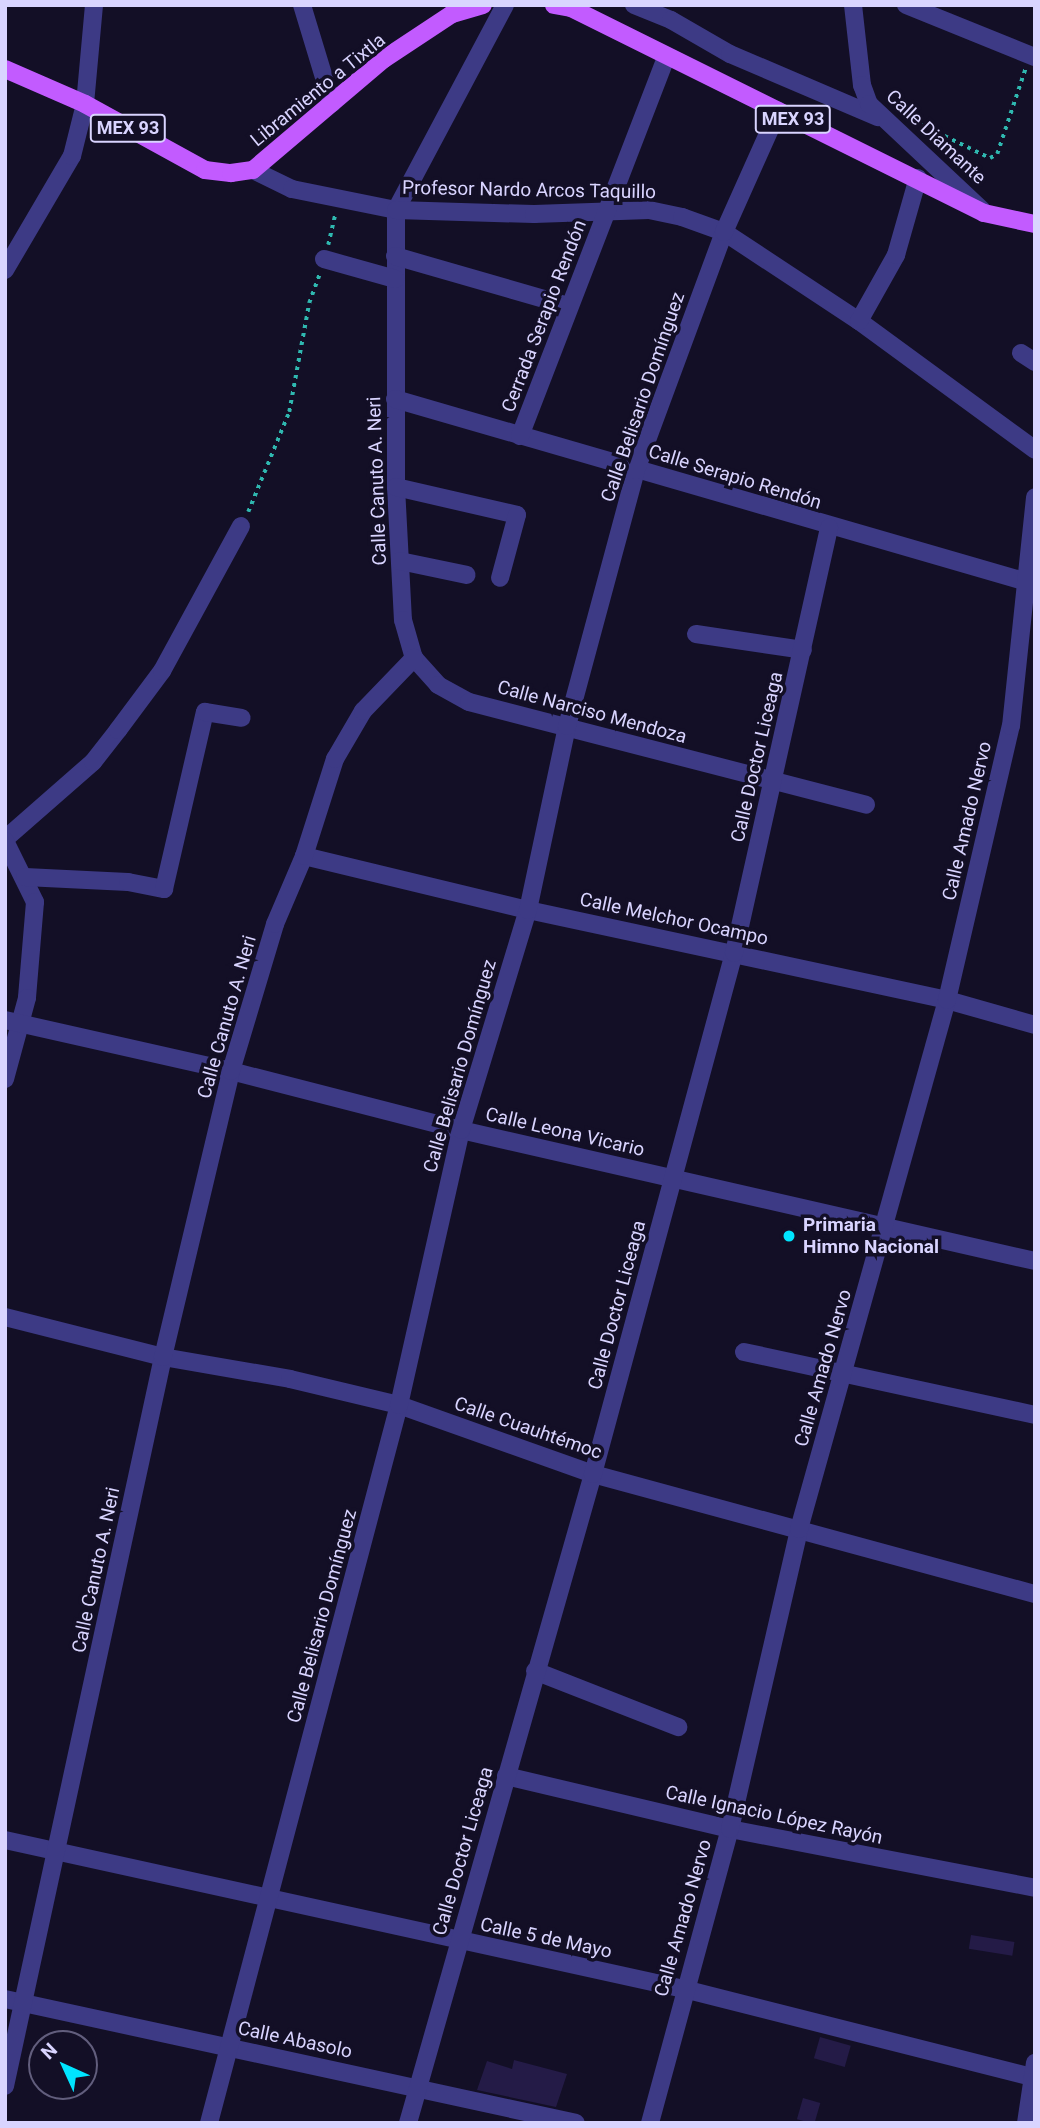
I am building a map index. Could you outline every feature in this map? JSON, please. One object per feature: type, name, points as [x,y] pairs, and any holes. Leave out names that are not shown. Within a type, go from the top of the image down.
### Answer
[{"type":"main road","name":"MEX 93","points":[[554,5],[571,8],[984,213],[1035,224]]},
{"type":"main road","name":"Libramiento a Tixtla","points":[[253,170],[384,59],[441,22],[481,6]]},
{"type":"main road","name":"MEX 93","points":[[5,69],[85,104],[205,170],[253,170]]},
{"type":"street","points":[[5,270],[72,156],[85,104],[94,5]]},
{"type":"street","points":[[302,5],[332,104]]},
{"type":"street","name":"Calle Canuto A. Neri","points":[[5,2086],[26,2003],[163,1357],[231,1071],[275,924],[304,856],[335,759],[363,710],[414,657],[403,620],[396,486],[396,210],[505,5]]},
{"type":"street","points":[[634,5],[671,20],[730,54],[878,117]]},
{"type":"street","name":"Calle Diamante","points":[[853,5],[862,85],[878,117],[984,213]]},
{"type":"street","points":[[906,5],[1033,51]]},
{"type":"street","name":"Cerrada Serapio Rendón","points":[[520,436],[568,306],[667,56]]},
{"type":"street","name":"Calle Belisario Domínguez","points":[[209,2123],[399,1405],[460,1130],[528,910],[567,726],[636,470],[724,232],[778,111]]},
{"type":"street","name":"Profesor Nardo Arcos Taquillo","points":[[253,170],[292,188],[396,210],[534,214],[660,212],[724,232],[859,321],[1035,450]]},
{"type":"street","points":[[859,321],[886,280],[918,178]]},
{"type":"street","points":[[396,256],[568,306]]},
{"type":"street","points":[[324,259],[395,279]]},
{"type":"street","name":"Calle Serapio Rendón","points":[[395,399],[1024,582]]},
{"type":"street","points":[[396,486],[517,514],[500,578]]},
{"type":"street","name":"Calle Amado Nervo","points":[[650,2123],[684,1989],[730,1829],[799,1529],[947,1000],[1011,726],[1027,633],[1024,582],[1034,505]]},
{"type":"street","points":[[5,1079],[13,1022],[27,998],[35,902],[5,840],[93,762],[118,730],[180,640],[242,526]]},
{"type":"street","name":"Calle Doctor Liceaga","points":[[408,2123],[416,2087],[593,1474],[734,953],[829,527]]},
{"type":"street","points":[[400,561],[467,575]]},
{"type":"street","points":[[696,634],[803,650]]},
{"type":"street","name":"Calle Narciso Mendoza","points":[[414,657],[438,685],[469,702],[866,805]]},
{"type":"street","points":[[25,877],[128,882],[164,889],[205,712],[242,718]]},
{"type":"street","name":"Calle Melchor Ocampo","points":[[304,856],[528,910],[947,1000],[1035,1025]]},
{"type":"street","name":"Calle Leona Vicario","points":[[13,1022],[231,1071],[460,1130],[1035,1261]]},
{"type":"street","name":"Calle Cuauhtémoc","points":[[5,1317],[163,1357],[290,1379],[399,1405],[593,1474],[1035,1594]]},
{"type":"street","points":[[744,1352],[1035,1415]]},
{"type":"street","points":[[535,1671],[678,1727]]},
{"type":"street","name":"Calle Ignacio López Rayón","points":[[506,1776],[730,1829],[1035,1888]]},
{"type":"street","name":"Calle 5 de Mayo","points":[[5,1840],[684,1989],[1034,2073]]},
{"type":"street","name":"Calle Abasolo","points":[[5,1999],[576,2123]]},
{"type":"street","points":[[1026,2123],[1034,2073]]},
{"type":"path","points":[[911,120],[980,155],[997,154],[1033,51]]},
{"type":"path","points":[[242,526],[289,412],[309,303],[324,259],[338,198]]},
{"type":"building","points":[[971,1935],[1014,1942],[1012,1956],[969,1949]]},
{"type":"building","points":[[820,2037],[851,2046],[845,2067],[814,2058]]},
{"type":"building","points":[[514,2060],[567,2074],[556,2107],[477,2090],[487,2061],[512,2069]]},
{"type":"building","points":[[803,2098],[820,2103],[815,2123],[797,2119]]},
{"type":"place","name":"Primaria Himno Nacional","points":[[789,1236]]}]
